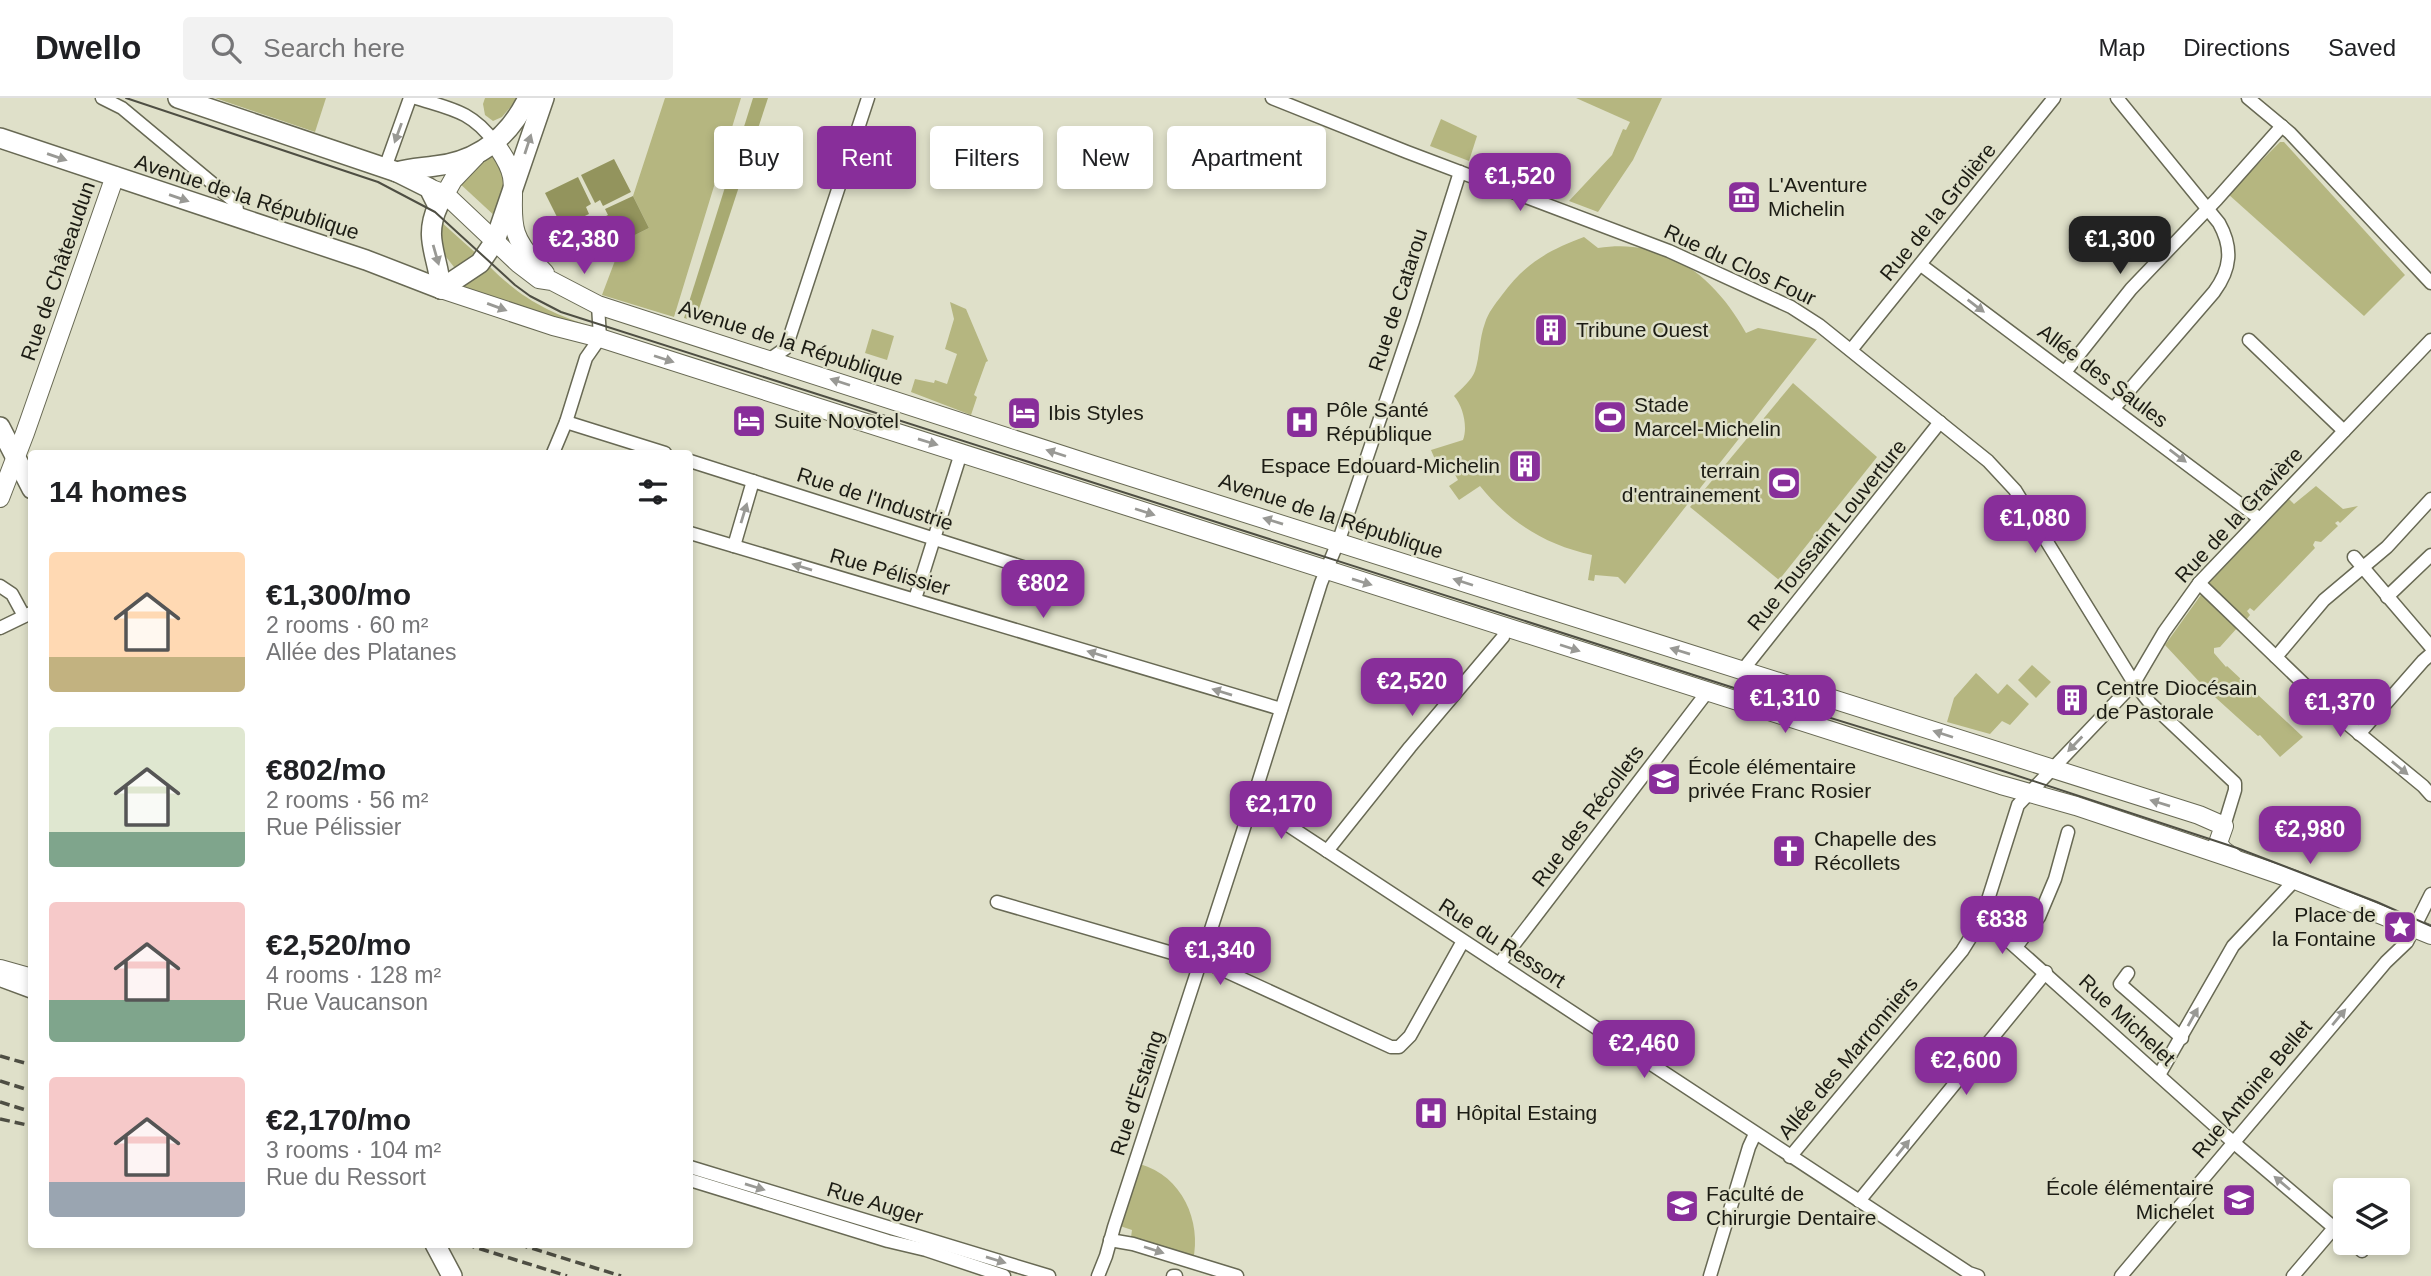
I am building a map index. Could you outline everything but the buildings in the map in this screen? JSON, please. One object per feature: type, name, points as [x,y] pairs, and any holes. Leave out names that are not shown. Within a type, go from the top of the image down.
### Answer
[{"type":"main road","points":[[177,98],[391,170],[437,196]]},
{"type":"main road","points":[[528,98],[511,127],[495,143],[475,156],[437,196],[430,235],[439,267],[441,289],[480,263],[495,241],[544,98]]},
{"type":"main road","name":"Avenue de la République","points":[[0,138],[366,260],[441,289],[553,326],[600,338],[961,453],[1742,671],[2199,815],[2222,832]]},
{"type":"main road","points":[[495,143],[508,164],[513,190]]},
{"type":"main road","points":[[391,170],[451,163],[475,156]]},
{"type":"main road","name":"Rue de Châteaudun","points":[[0,498],[24,460],[115,177]]},
{"type":"main road","name":"Avenue de la République","points":[[513,190],[515,229],[525,250],[552,281]]},
{"type":"main road","name":"Avenue de la République","points":[[437,196],[459,209],[539,279],[552,281],[598,305],[796,368],[1332,557],[1505,627],[2237,860],[2295,880],[2422,932]]},
{"type":"main road","points":[[1,430],[24,460]]},
{"type":"main road","points":[[2222,832],[2218,843],[2237,860]]},
{"type":"main road","points":[[2422,932],[2422,940],[2431,945]]},
{"type":"main road","points":[[0,969],[28,977]]},
{"type":"main road","points":[[437,1248],[452,1276]]},
{"type":"street","points":[[102,98],[122,108],[236,203],[238,218]]},
{"type":"street","points":[[391,170],[410,98]]},
{"type":"street","points":[[416,98],[466,115],[478,122],[495,143]]},
{"type":"street","points":[[769,359],[786,348],[868,98]]},
{"type":"street","name":"Rue du Clos Four","points":[[1272,98],[1669,251],[1791,307],[1819,325],[1988,461],[2015,490],[2134,683],[2150,703],[2235,783],[2222,832]]},
{"type":"street","name":"Rue de la Grolière","points":[[1851,350],[2054,98]]},
{"type":"street","points":[[2114,408],[2222,280],[2229,261],[2226,236],[2117,98]]},
{"type":"street","points":[[2248,98],[2282,126],[2325,168],[2431,283]]},
{"type":"street","points":[[2065,372],[2131,289],[2282,126]]},
{"type":"street","name":"Rue de Catarou","points":[[1332,557],[1413,321],[1460,172]]},
{"type":"street","name":"Allée des Saules","points":[[1921,265],[2260,519]]},
{"type":"street","points":[[554,450],[586,358],[600,338],[598,305]]},
{"type":"street","points":[[577,332],[584,343],[586,358]]},
{"type":"street","points":[[2249,340],[2344,431]]},
{"type":"street","name":"Rue de la Gravière","points":[[2050,770],[2134,683],[2164,632],[2199,583],[2431,340]]},
{"type":"street","points":[[786,348],[796,368]]},
{"type":"street","points":[[566,422],[655,450]]},
{"type":"street","name":"Rue Toussaint Louverture","points":[[1742,671],[1941,422]]},
{"type":"street","points":[[915,599],[961,453]]},
{"type":"street","name":"Rue de l'Industrie","points":[[693,462],[1048,575]]},
{"type":"street","points":[[734,546],[753,481]]},
{"type":"street","points":[[2276,657],[2324,600],[2387,547],[2431,499]]},
{"type":"street","name":"Rue Pélissier","points":[[693,534],[1281,709]]},
{"type":"street","points":[[2387,597],[2431,555]]},
{"type":"street","points":[[2354,556],[2431,647]]},
{"type":"street","name":"Rue d'Estaing","points":[[1110,1240],[1321,583],[1332,557]]},
{"type":"street","points":[[2199,583],[2359,734],[2428,786]]},
{"type":"street","points":[[0,586],[12,594],[28,614],[0,628]]},
{"type":"street","points":[[1327,851],[1503,637],[1505,627]]},
{"type":"street","points":[[2359,734],[2431,654]]},
{"type":"street","name":"Rue des Récollets","points":[[1499,964],[1708,691]]},
{"type":"street","points":[[1987,917],[1986,906],[2018,805],[2050,770]]},
{"type":"street","name":"Rue du Ressort","points":[[1251,804],[1280,820],[1971,1275]]},
{"type":"street","points":[[2017,947],[2039,917],[2055,879],[2068,832]]},
{"type":"street","points":[[2191,846],[2222,832]]},
{"type":"street","points":[[2159,1075],[2233,946],[2295,880]]},
{"type":"street","points":[[2422,932],[2430,895]]},
{"type":"street","points":[[997,902],[1210,964],[1391,1047],[1399,1047],[1410,1036],[1463,941]]},
{"type":"street","name":"Rue Michelet","points":[[1987,917],[1993,926],[2233,1142],[2333,1226]]},
{"type":"street","name":"Allée des Marronniers","points":[[1790,1157],[1962,951],[1977,927],[1987,917]]},
{"type":"street","name":"Rue Antoine Bellet","points":[[2121,1276],[2389,958],[2422,932]]},
{"type":"street","points":[[1859,1201],[2046,972]]},
{"type":"street","points":[[2128,973],[2120,984],[2182,1038]]},
{"type":"street","points":[[0,980],[28,990]]},
{"type":"street","points":[[1710,1276],[1755,1134]]},
{"type":"street","name":"Rue Auger","points":[[693,1168],[1049,1276]]},
{"type":"street","points":[[693,1181],[1004,1276]]},
{"type":"street","points":[[2293,1276],[2333,1228]]},
{"type":"street","points":[[1098,1276],[1110,1240],[1133,1244],[1237,1276]]},
{"type":"shaded area","points":[[215,98],[326,98],[315,132]]},
{"type":"shaded area","points":[[485,98],[518,98],[502,117],[493,121],[485,115]]},
{"type":"shaded area","points":[[665,98],[741,98],[732,126],[714,126],[714,186],[674,317],[602,295],[619,250],[615,245],[649,228],[633,196]]},
{"type":"shaded area","points":[[753,98],[768,98],[759,126],[744,126]]},
{"type":"shaded area","points":[[1576,98],[1662,98],[1633,160],[1598,212],[1569,201],[1612,155],[1623,129],[1626,130],[1630,122]]},
{"type":"shaded area","points":[[1441,119],[1477,136],[1469,161],[1430,146]]},
{"type":"shaded area","points":[[2280,142],[2284,142],[2405,275],[2364,316],[2228,194]]},
{"type":"shaded area","points":[[495,155],[507,181],[497,218],[457,181],[489,156]]},
{"type":"shaded area","points":[[614,159],[631,192],[603,206],[600,200],[595,203],[581,175]]},
{"type":"shaded area","points":[[578,177],[591,204],[586,207],[589,214],[562,227],[545,193]]},
{"type":"shaded area","points":[[724,189],[738,189],[695,321],[684,318]]},
{"type":"shaded area","points":[[633,196],[649,228],[615,245],[602,218],[608,215],[605,209]]},
{"type":"shaded area","points":[[590,217],[593,222],[599,219],[612,246],[579,263],[563,230]]},
{"type":"shaded area","points":[[440,221],[479,256],[462,267],[454,267],[439,248]]},
{"type":"shaded area","name":"Stade Marcel-Michelin","points":[[1584,237],[1598,248],[1623,246],[1645,249],[1667,255],[1686,265],[1719,295],[1746,333],[1758,328],[1817,339],[1625,584],[1618,577],[1595,575],[1594,581],[1588,580],[1592,555],[1559,545],[1530,531],[1504,511],[1480,486],[1459,500],[1449,486],[1458,480],[1447,460],[1437,464],[1431,450],[1463,440],[1464,417],[1454,396],[1474,374],[1483,329],[1494,305],[1529,266],[1559,247]]},
{"type":"shaded area","points":[[489,266],[537,304],[594,327],[594,332],[465,287],[464,282]]},
{"type":"shaded area","points":[[950,302],[966,309],[988,361],[974,395],[977,397],[971,415],[911,392],[915,379],[947,384],[957,354],[945,349],[954,319]]},
{"type":"shaded area","points":[[872,329],[894,336],[887,360],[865,353]]},
{"type":"shaded area","points":[[1793,383],[1877,457],[1779,580],[1690,507]]},
{"type":"shaded area","points":[[2316,486],[2343,509],[2358,506],[2340,523],[2335,523],[2338,526],[2321,542],[2315,541],[2315,548],[2254,611],[2250,608],[2247,611],[2250,615],[2246,620],[2208,584],[2289,499],[2294,504]]},
{"type":"shaded area","points":[[2203,592],[2238,627],[2220,647],[2214,648],[2214,653],[2303,737],[2280,757],[2260,735],[2206,689],[2165,645]]},
{"type":"shaded area","points":[[2032,665],[2051,682],[2036,698],[2018,680]]},
{"type":"shaded area","points":[[1976,673],[1998,694],[2007,684],[2029,704],[2010,725],[2002,721],[1990,734],[1947,722],[1954,698]]},
{"type":"shaded area","points":[[1140,1164],[1167,1179],[1178,1189],[1186,1202],[1194,1231],[1193,1261],[1135,1242],[1136,1238],[1131,1237],[1132,1230],[1120,1226]]},
{"type":"tram line","points":[[126,98],[378,182],[435,212],[515,285],[561,312],[1756,695],[2006,772],[2237,848],[2377,902],[2431,926]]},
{"type":"railway","points":[[0,1056],[28,1064]]},
{"type":"railway","points":[[0,1081],[28,1090]]},
{"type":"railway","points":[[0,1102],[28,1111]]},
{"type":"railway","points":[[0,1119],[28,1125]]},
{"type":"railway","points":[[478,1248],[567,1276]]},
{"type":"railway","points":[[531,1248],[621,1276]]},
{"type":"place","name":"L'Aventure Michelin","points":[[1744,197]]},
{"type":"place","name":"Tribune Ouest","points":[[1551,330]]},
{"type":"place","name":"Ibis Styles","points":[[1024,413]]},
{"type":"place","name":"Stade Marcel-Michelin","points":[[1610,417]]},
{"type":"place","name":"Suite Novotel","points":[[749,421]]},
{"type":"place","name":"Pôle Santé République","points":[[1302,422]]},
{"type":"place","name":"Espace Edouard-Michelin","points":[[1525,466]]},
{"type":"place","name":"terrain d'entrainement","points":[[1784,483]]},
{"type":"place","name":"Centre Diocésain de Pastorale","points":[[2072,700]]},
{"type":"place","name":"École élémentaire privée Franc Rosier","points":[[1664,779]]},
{"type":"place","name":"Chapelle des Récollets","points":[[1789,851]]},
{"type":"place","name":"Place de la Fontaine","points":[[2400,927]]},
{"type":"place","name":"Hôpital Estaing","points":[[1431,1113]]},
{"type":"place","name":"École élémentaire Michelet","points":[[2239,1200]]},
{"type":"place","name":"Faculté de Chirurgie Dentaire","points":[[1682,1206]]}]
